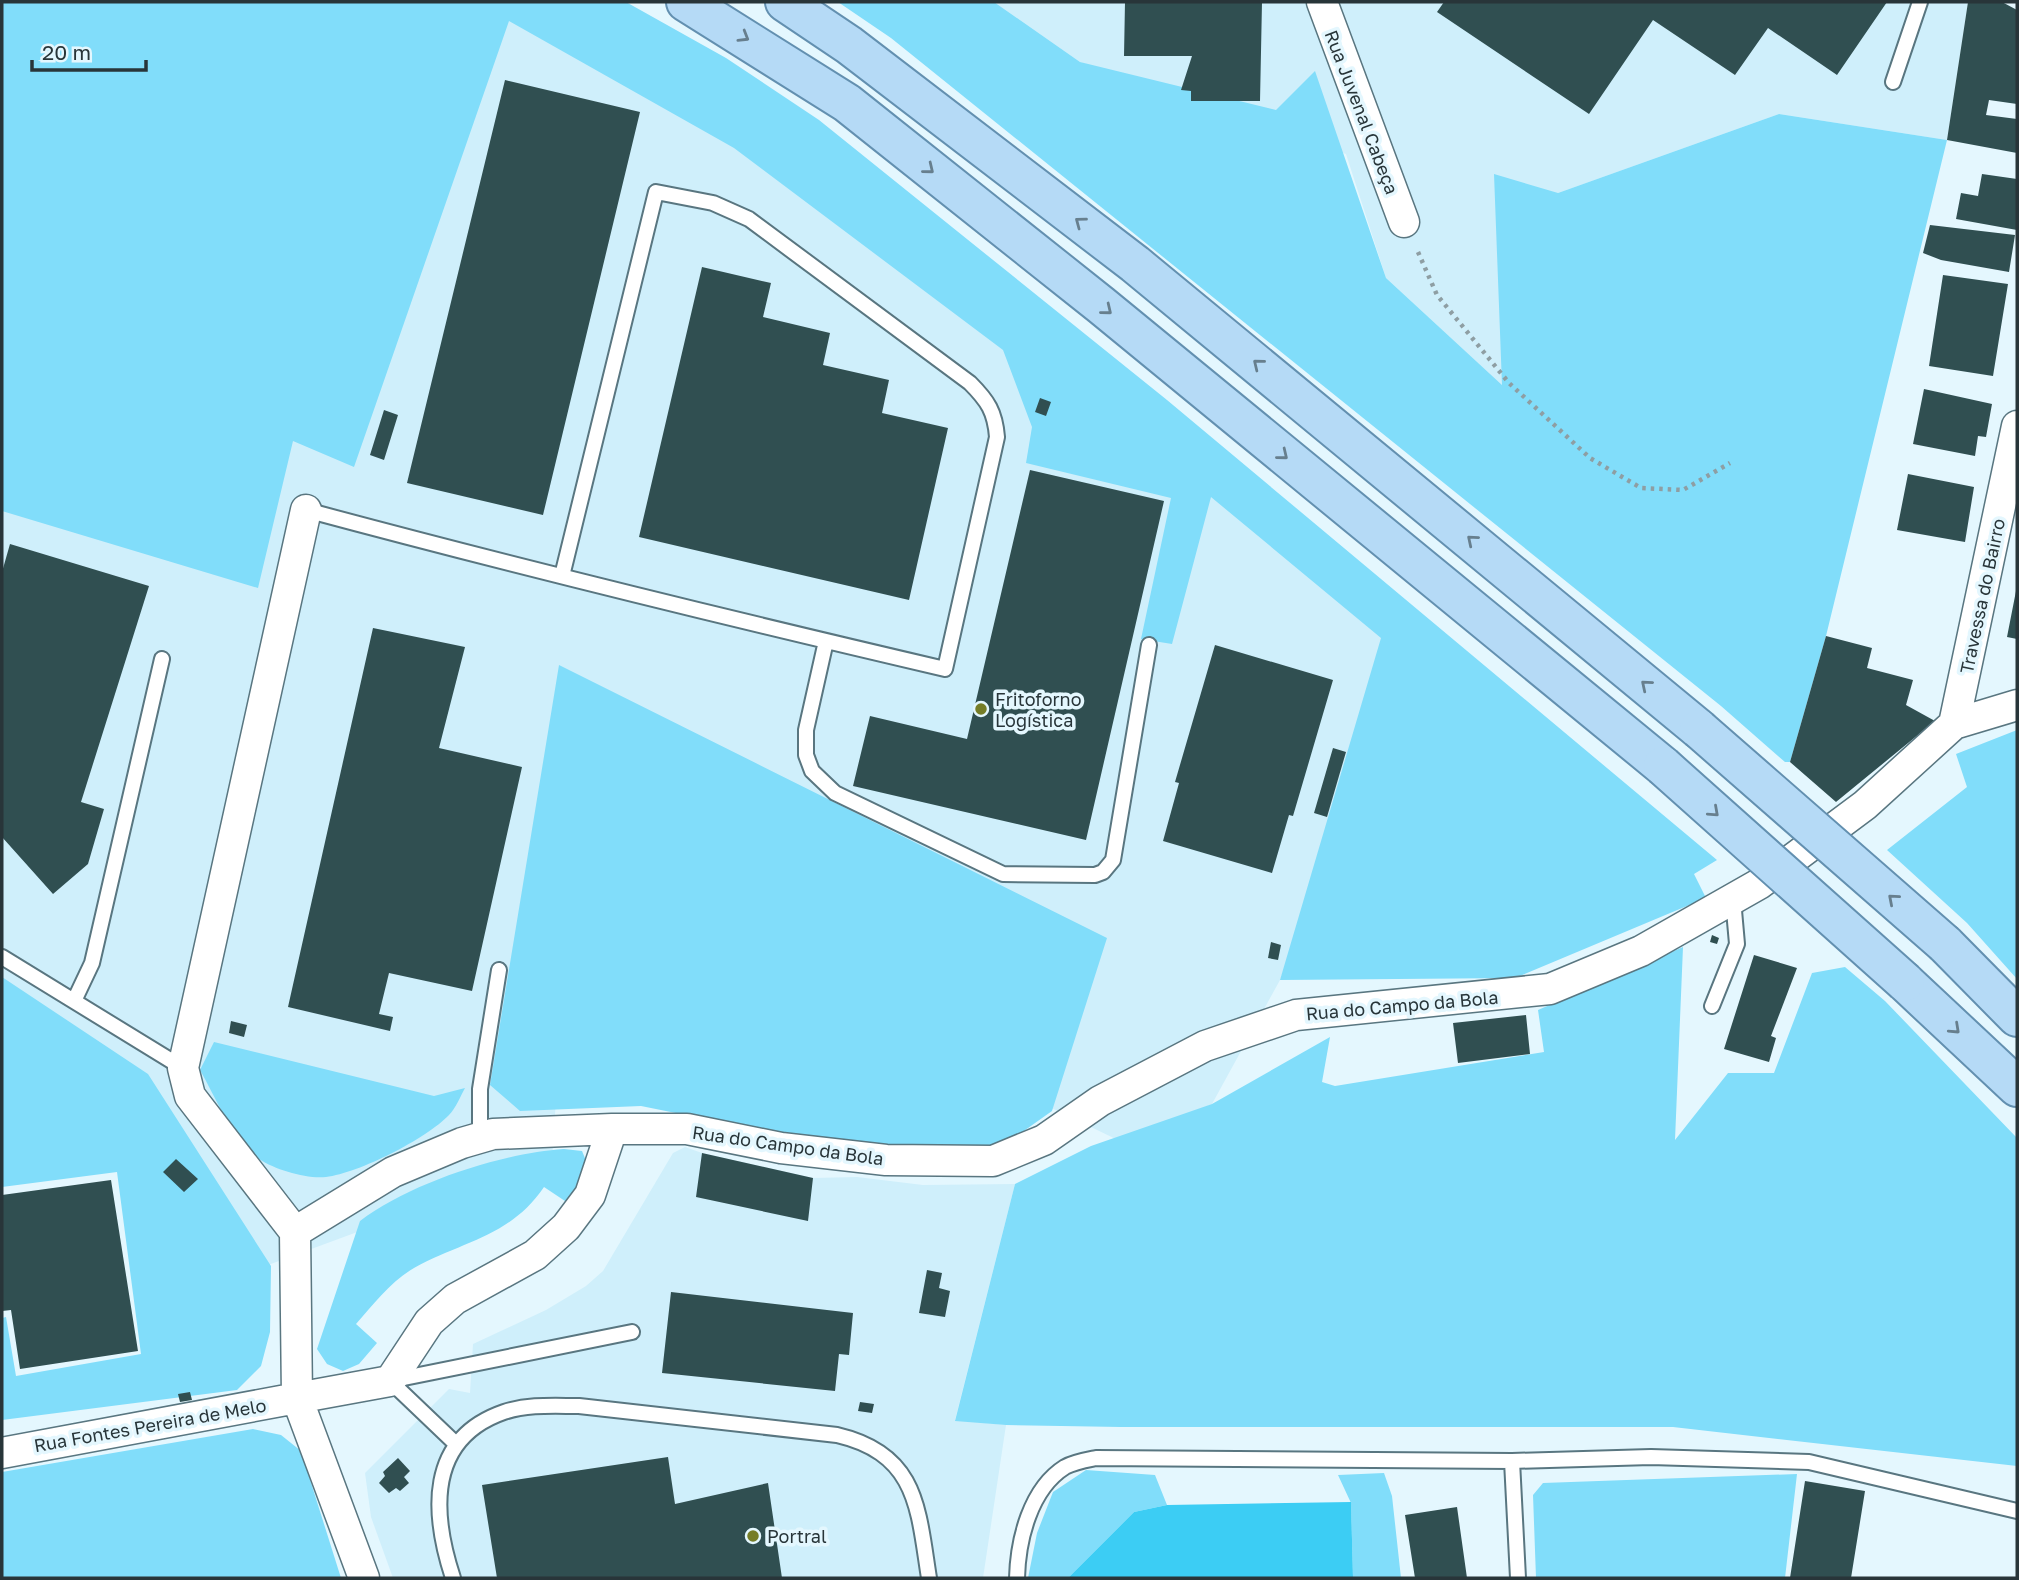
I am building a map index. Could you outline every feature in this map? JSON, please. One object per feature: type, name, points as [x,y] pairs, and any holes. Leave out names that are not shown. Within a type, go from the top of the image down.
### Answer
[{"type":"main road","points":[[686,2],[847,103],[1101,305],[1663,766],[1905,982],[2017,1087]]},
{"type":"main road","points":[[785,2],[849,45],[1135,264],[1699,729],[1945,944],[2017,1017]]},
{"type":"street","name":"Rua Juvenal Cabeça","points":[[1322,2],[1404,222]]},
{"type":"street","name":"Travessa do Bairro","points":[[1954,724],[2017,426]]},
{"type":"street","points":[[306,510],[183,1068],[190,1096],[295,1232],[298,1398],[364,1578]]},
{"type":"street","name":"Rua do Campo da Bola","points":[[295,1232],[393,1172],[493,1134],[687,1129],[781,1148],[886,1160],[993,1161],[1044,1140],[1100,1101],[1205,1046],[1296,1015],[1550,989],[1641,951],[1759,884],[1865,805],[1954,724],[2017,705]]},
{"type":"street","points":[[390,1381],[429,1322],[455,1299],[535,1255],[566,1227],[590,1195],[612,1129]]},
{"type":"street","name":"Rua Fontes Pereira de Melo","points":[[2,1453],[390,1381]]},
{"type":"lane","points":[[1893,82],[1920,2]]},
{"type":"lane","points":[[306,510],[562,576],[945,669],[997,437],[996,416],[988,401],[970,383],[749,219],[713,203],[656,191],[562,576]]},
{"type":"lane","points":[[825,641],[806,730],[806,755],[812,771],[835,793],[1003,874],[1018,877],[1095,875],[1103,872],[1113,860],[1149,645]]},
{"type":"lane","points":[[74,1001],[92,962],[162,659]]},
{"type":"lane","points":[[1712,1006],[1737,944],[1733,899]]},
{"type":"lane","points":[[2,957],[183,1068]]},
{"type":"lane","points":[[480,1138],[480,1089],[499,970]]},
{"type":"lane","points":[[390,1381],[632,1332]]},
{"type":"lane","points":[[390,1381],[456,1444]]},
{"type":"lane","points":[[453,1578],[443,1550],[437,1510],[440,1477],[456,1444],[476,1427],[504,1412],[536,1406],[592,1408],[837,1435],[866,1442],[890,1460],[907,1481],[918,1509],[929,1578]]},
{"type":"lane","points":[[1017,1578],[1018,1555],[1025,1525],[1038,1497],[1052,1477],[1068,1466],[1096,1458],[1513,1461],[1651,1457],[1809,1462],[2017,1511]]},
{"type":"lane","points":[[1513,1461],[1518,1578]]},
{"type":"path","points":[[1404,222],[1437,295],[1509,383],[1590,458],[1641,488],[1683,490],[1730,463]]},
{"type":"shaded area","points":[[2,2],[626,2],[726,58],[819,120],[1167,400],[1717,860],[1694,874],[1706,898],[1515,978],[1280,980],[1381,638],[1211,497],[1172,644],[1141,639],[1171,498],[1026,463],[1032,427],[1003,350],[734,148],[509,21],[354,467],[293,441],[258,588],[2,511]]},
{"type":"shaded area","points":[[838,2],[994,2],[1080,62],[1276,110],[1315,71],[1386,278],[1502,385],[1494,174],[1558,193],[1779,114],[1947,140],[1826,636],[1790,762],[1785,762],[1721,706],[891,38]]},
{"type":"shaded area","points":[[994,2],[1968,2],[1947,140],[1779,114],[1558,193],[1503,386],[1386,278],[1346,154],[1080,62]]},
{"type":"shaded area","points":[[500,10],[737,134],[1403,632],[1280,980],[1212,1104],[1122,1142],[1041,1103],[581,719],[552,1160],[260,1268],[2,1032],[2,454]]},
{"type":"shaded area","points":[[559,665],[1107,938],[1052,1111],[1014,1138],[988,1150],[839,1146],[641,1106],[520,1111],[490,1085]]},
{"type":"shaded area","points":[[2017,730],[2017,979],[1967,923],[1887,850],[1967,787],[1956,754]]},
{"type":"shaded area","points":[[1683,947],[1675,1140],[1728,1073],[1774,1073],[1812,973],[1845,967],[1885,1001],[2017,1138],[2017,1466],[1673,1427],[1121,1427],[1006,1425],[955,1421],[1015,1184],[1091,1146],[1212,1104],[1330,1037],[1322,1082],[1335,1086],[1544,1052],[1538,1010]]},
{"type":"shaded area","points":[[2,977],[148,1074],[271,1266],[270,1332],[261,1366],[237,1390],[2,1420],[2,1318],[6,1317],[16,1376],[141,1354],[117,1172],[2,1187]]},
{"type":"shaded area","points":[[214,1042],[434,1096],[465,1088],[456,1106],[438,1124],[391,1154],[340,1174],[326,1177],[300,1175],[259,1159],[249,1151],[233,1129],[200,1070]]},
{"type":"shaded area","points":[[685,1147],[813,1178],[857,1177],[923,1185],[1015,1184],[955,1420],[1006,1425],[983,1578],[393,1578],[371,1517],[365,1473],[449,1389],[470,1393],[473,1344],[546,1310],[586,1286],[603,1271],[673,1153]]},
{"type":"shaded area","points":[[564,1149],[582,1151],[589,1168],[568,1203],[544,1187],[531,1204],[501,1227],[406,1273],[356,1324],[377,1343],[359,1364],[343,1371],[327,1364],[317,1349],[360,1221],[404,1194],[458,1172],[513,1157]]},
{"type":"shaded area","points":[[253,1429],[281,1435],[301,1451],[341,1578],[2,1578],[2,1472]]},
{"type":"shaded area","points":[[1086,1470],[1155,1475],[1167,1505],[1134,1512],[1068,1578],[1028,1578],[1037,1533],[1053,1492]]},
{"type":"shaded area","points":[[1384,1473],[1392,1496],[1401,1578],[1353,1578],[1351,1503],[1338,1475]]},
{"type":"shaded area","points":[[1797,1474],[1785,1578],[1536,1578],[1533,1495],[1543,1483]]},
{"type":"shaded area","points":[[1351,1502],[1353,1578],[1068,1578],[1134,1512],[1167,1505]]},
{"type":"building","points":[[1125,2],[1262,2],[1260,101],[1191,101],[1191,91],[1181,90],[1192,56],[1124,56]]},
{"type":"building","points":[[1444,2],[1887,2],[1837,75],[1768,28],[1735,75],[1653,20],[1589,114],[1437,12]]},
{"type":"building","points":[[1968,2],[2002,2],[2017,10],[2017,104],[1989,100],[1986,115],[2017,119],[2017,153],[1947,140]]},
{"type":"building","points":[[505,80],[640,112],[543,515],[407,483]]},
{"type":"building","points":[[1982,174],[2017,179],[2017,230],[1956,219],[1961,193],[1978,196]]},
{"type":"building","points":[[1930,225],[2015,235],[2009,272],[1941,260],[1923,253]]},
{"type":"building","points":[[702,267],[771,283],[763,317],[830,333],[823,365],[889,380],[882,413],[948,428],[909,600],[639,537]]},
{"type":"building","points":[[1943,275],[2008,284],[1993,376],[1929,366]]},
{"type":"building","points":[[1924,389],[1992,404],[1986,437],[1978,436],[1975,456],[1913,444]]},
{"type":"building","points":[[1040,398],[1051,402],[1046,416],[1035,412]]},
{"type":"building","points":[[384,410],[398,415],[384,460],[370,455]]},
{"type":"building","points":[[1030,470],[1164,501],[1086,840],[853,786],[870,716],[967,739]]},
{"type":"building","points":[[1908,474],[1974,487],[1965,542],[1897,530]]},
{"type":"building","points":[[10,544],[149,586],[81,802],[104,809],[88,864],[53,894],[2,837],[2,572]]},
{"type":"building","points":[[2017,591],[2017,639],[2007,637]]},
{"type":"building","points":[[373,628],[465,647],[439,748],[522,767],[472,991],[389,973],[379,1014],[393,1017],[390,1031],[288,1007]]},
{"type":"building","points":[[1826,636],[1872,648],[1867,668],[1913,680],[1906,705],[1935,721],[1836,802],[1790,762]]},
{"type":"building","points":[[1215,645],[1333,680],[1293,816],[1289,815],[1272,873],[1163,841],[1179,783],[1175,782]]},
{"type":"building","points":[[1333,748],[1346,752],[1327,817],[1314,813]]},
{"type":"building","points":[[1712,935],[1719,938],[1717,944],[1710,942]]},
{"type":"building","points":[[1271,942],[1281,945],[1278,960],[1268,958]]},
{"type":"building","points":[[1754,955],[1797,968],[1771,1036],[1776,1038],[1769,1062],[1724,1049]]},
{"type":"building","points":[[1526,1015],[1530,1054],[1458,1063],[1453,1023]]},
{"type":"building","points":[[231,1021],[247,1025],[244,1037],[229,1033]]},
{"type":"building","points":[[702,1153],[813,1178],[808,1221],[696,1197]]},
{"type":"building","points":[[176,1159],[198,1179],[184,1192],[163,1172]]},
{"type":"building","points":[[111,1180],[138,1351],[20,1369],[11,1310],[2,1311],[2,1195]]},
{"type":"building","points":[[927,1270],[942,1273],[939,1288],[950,1291],[945,1317],[919,1313]]},
{"type":"building","points":[[671,1292],[853,1313],[849,1355],[839,1354],[835,1391],[662,1373]]},
{"type":"building","points":[[190,1392],[192,1400],[180,1402],[178,1394]]},
{"type":"building","points":[[860,1402],[874,1404],[872,1413],[858,1411]]},
{"type":"building","points":[[668,1457],[675,1504],[768,1483],[782,1578],[497,1578],[482,1485]]},
{"type":"building","points":[[398,1458],[410,1471],[404,1477],[409,1483],[400,1491],[396,1488],[389,1493],[379,1483],[385,1476],[383,1472]]},
{"type":"building","points":[[1805,1481],[1865,1491],[1851,1578],[1790,1578]]},
{"type":"building","points":[[1457,1507],[1467,1578],[1415,1578],[1405,1515]]},
{"type":"place","name":"Fritoforno Logística","points":[[981,709]]},
{"type":"place","name":"Portral","points":[[753,1536]]}]
